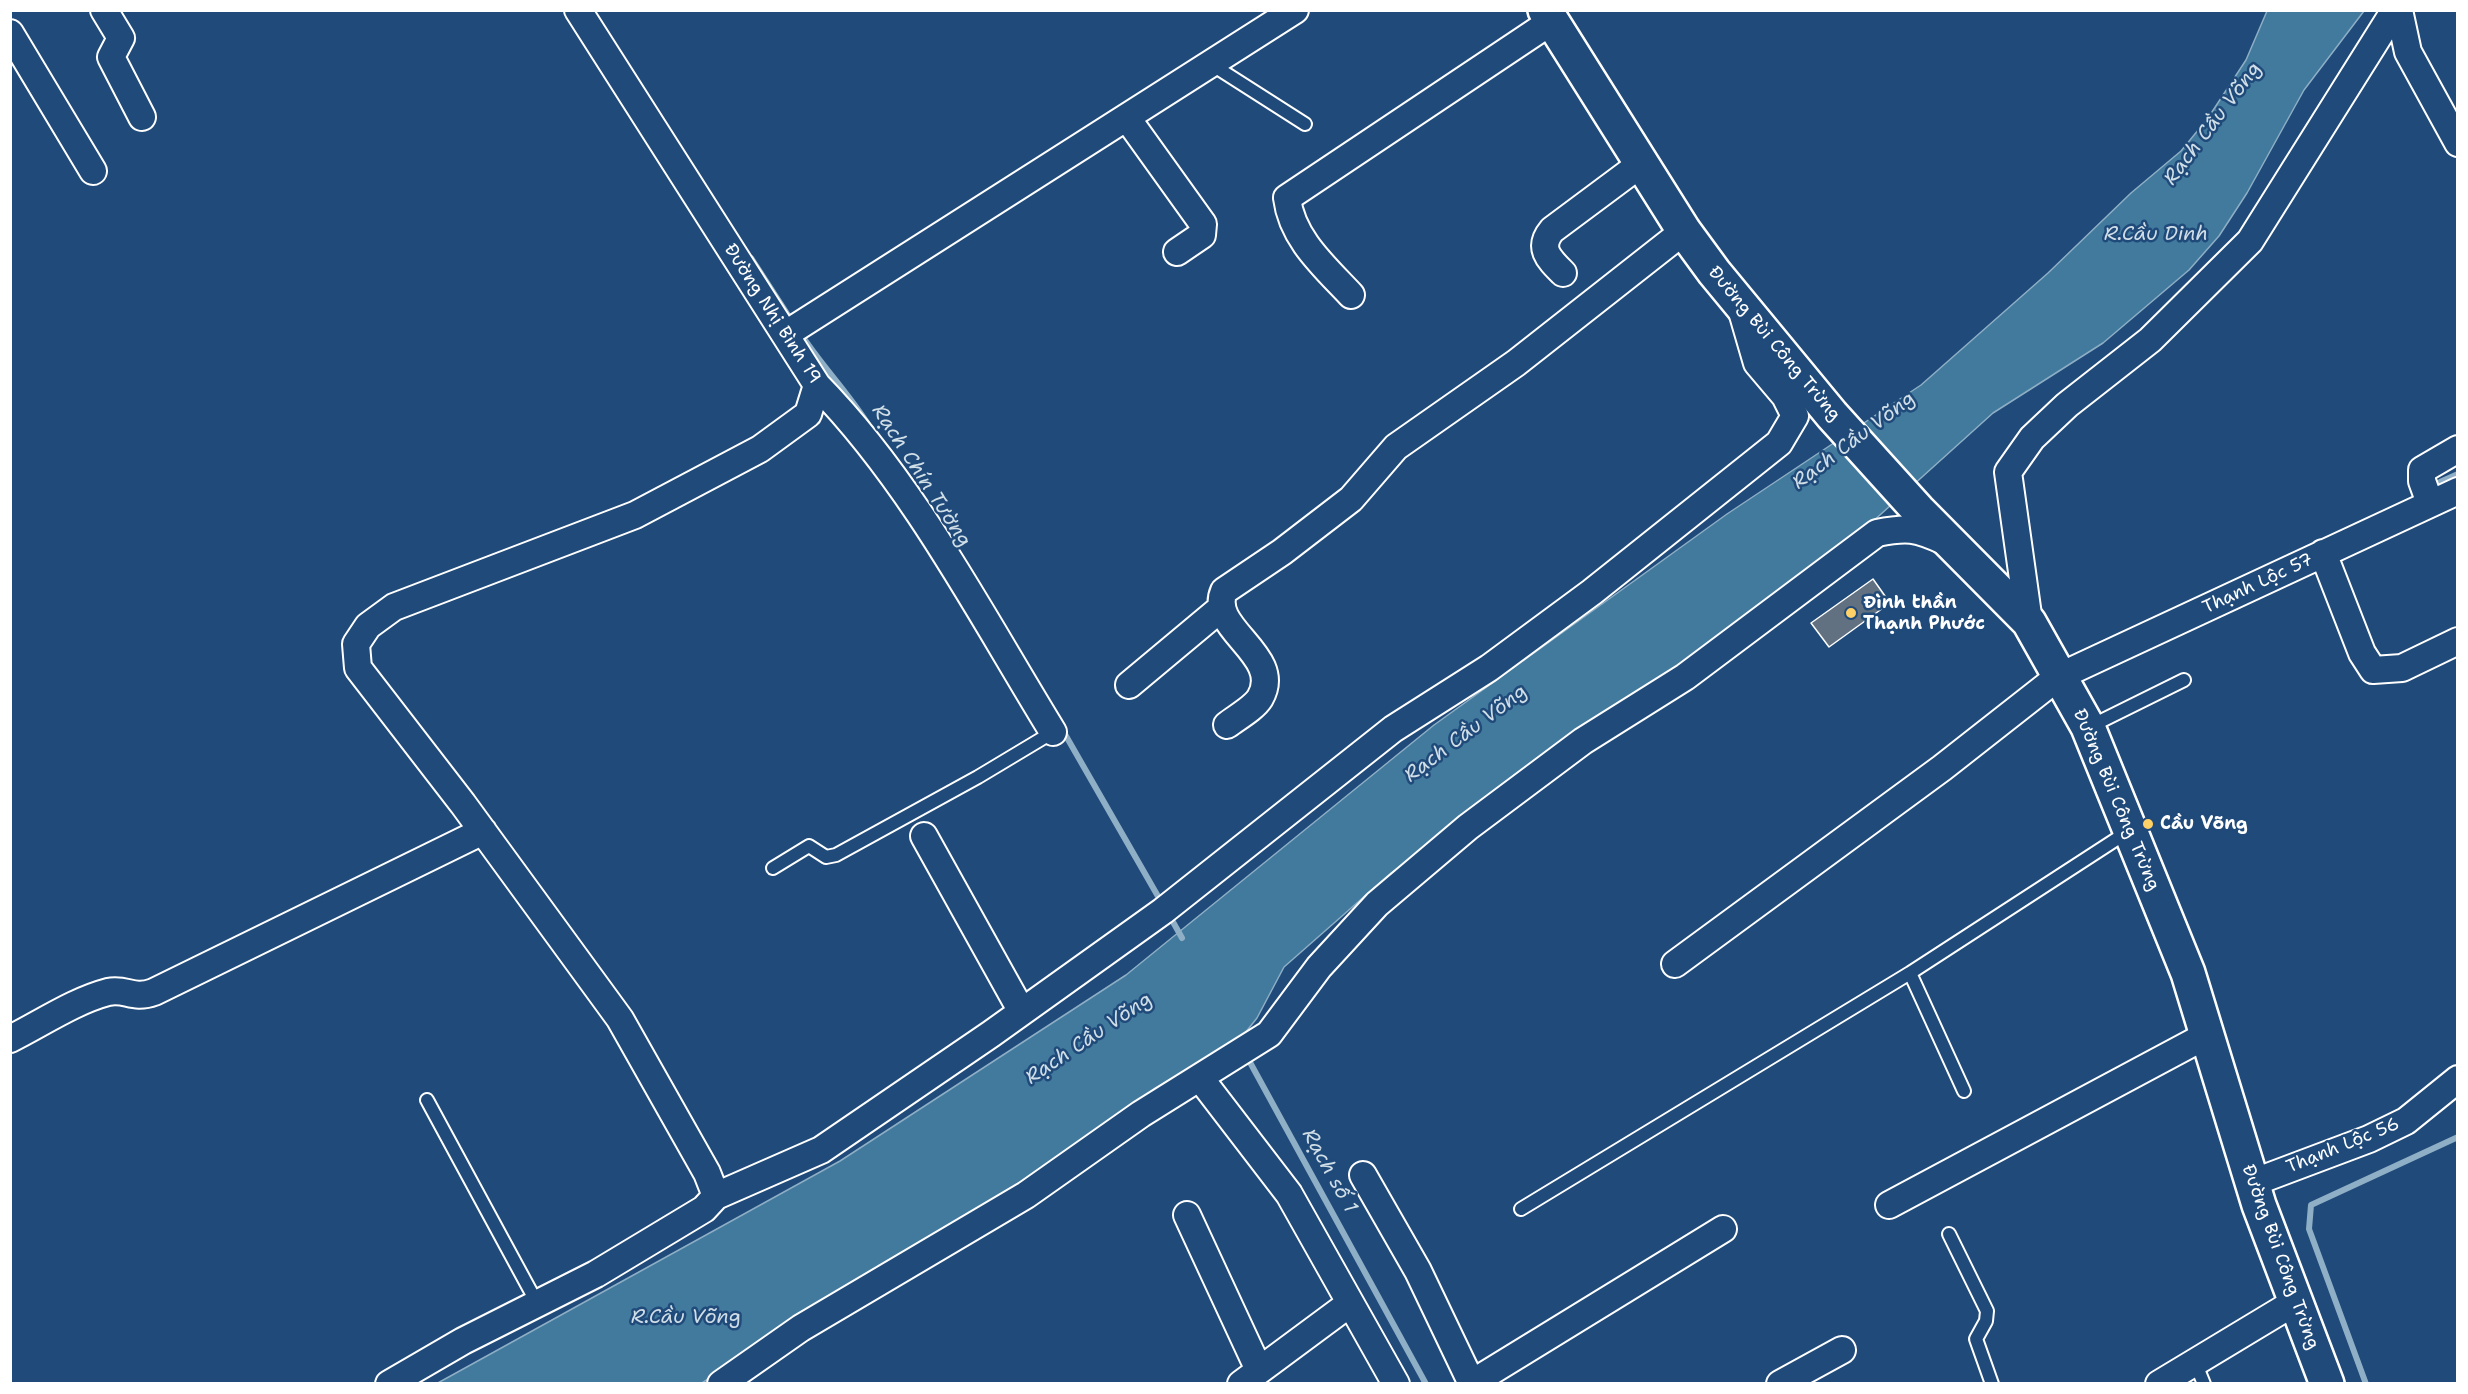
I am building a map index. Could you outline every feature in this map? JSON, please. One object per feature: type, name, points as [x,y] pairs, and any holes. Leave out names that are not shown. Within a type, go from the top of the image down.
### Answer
[{"type":"street","points":[[104,10],[121,39],[111,57],[142,117]]},
{"type":"street","name":"Đường Nhị Bình 19","points":[[578,10],[741,268],[794,329],[817,385],[853,422],[931,533],[1053,732]]},
{"type":"street","points":[[794,329],[1295,10]]},
{"type":"street","points":[[2397,10],[2408,52],[2457,142]]},
{"type":"street","points":[[2029,622],[2008,472],[2032,438],[2053,418],[2150,340],[2250,241],[2397,10]]},
{"type":"street","points":[[1351,296],[1309,250],[1290,216],[1287,198],[1549,16]]},
{"type":"street","name":"Đường Bùi Công Trừng","points":[[1549,16],[1684,231],[1739,305],[1832,415],[1918,510],[2029,622],[2088,727],[2188,973],[2252,1183],[2327,1383]]},
{"type":"street","points":[[10,33],[93,171]]},
{"type":"street","points":[[1127,118],[1203,224],[1202,236],[1177,252]]},
{"type":"street","points":[[1563,273],[1549,258],[1544,249],[1544,240],[1552,230],[1642,163]]},
{"type":"street","points":[[1227,725],[1260,698],[1265,675],[1249,645],[1220,609],[1220,599],[1224,591],[1282,552],[1351,499],[1396,447],[1516,363],[1684,231]]},
{"type":"street","points":[[389,1383],[596,1274],[704,1209],[716,1196],[821,1150],[1022,1012],[1170,906],[1393,729],[1489,668],[1592,592],[1779,443],[1796,416],[1785,396],[1757,363],[1739,305]]},
{"type":"street","points":[[716,1196],[707,1173],[620,1019],[483,831],[358,668],[356,644],[368,626],[394,607],[635,515],[760,449],[808,414],[817,385]]},
{"type":"street","points":[[2430,504],[2422,481],[2422,470],[2457,449]]},
{"type":"street","name":"Thạnh Lộc 57","points":[[1675,964],[1942,768],[2058,677],[2457,491]]},
{"type":"street","points":[[721,1383],[801,1328],[1026,1196],[1141,1114],[1269,1034],[1319,967],[1377,904],[1468,826],[1583,741],[1685,677],[1877,533],[1901,528],[1917,528],[1955,546]]},
{"type":"street","points":[[2323,553],[2362,653],[2373,670],[2402,668],[2457,641]]},
{"type":"street","points":[[1129,685],[1220,609]]},
{"type":"street","points":[[10,1039],[98,996],[116,991],[137,997],[154,992],[483,831]]},
{"type":"street","points":[[924,836],[1022,1012]]},
{"type":"street","points":[[1889,1205],[2207,1035]]},
{"type":"street","points":[[1200,1078],[1290,1194],[1349,1304],[1396,1383]]},
{"type":"street","name":"Thạnh Lộc 56","points":[[2252,1183],[2369,1139],[2406,1121],[2457,1079]]},
{"type":"street","points":[[1363,1175],[1418,1272],[1472,1383],[1723,1229]]},
{"type":"street","points":[[1187,1215],[1250,1377],[1349,1304]]},
{"type":"street","points":[[2167,1382],[2199,1373],[2295,1302]]},
{"type":"street","points":[[1780,1383],[1842,1350]]},
{"type":"lane","points":[[1210,64],[1305,124]]},
{"type":"lane","points":[[2088,727],[2184,680]]},
{"type":"lane","points":[[773,868],[809,846],[826,857],[836,855],[978,777],[1053,732]]},
{"type":"lane","points":[[1521,1209],[1910,973],[2130,830]]},
{"type":"lane","points":[[1910,973],[1964,1091]]},
{"type":"lane","points":[[427,1100],[537,1304]]},
{"type":"lane","points":[[1949,1234],[1987,1311],[1986,1321],[1976,1339],[1992,1383]]},
{"type":"water","points":[[2267,11],[2364,11],[2304,90],[2247,193],[2219,236],[2189,270],[2103,343],[1993,413],[1860,533],[1391,873],[1284,967],[1257,1018],[1241,1038],[1154,1089],[993,1201],[856,1283],[702,1383],[436,1384],[840,1161],[1126,975],[1434,725],[1727,514],[1921,385],[2048,273],[2131,193],[2181,151],[2208,118],[2246,60]]},
{"type":"building","name":"Đình thần Thạnh Phước","points":[[1873,579],[1890,603],[1829,647],[1811,623]]},
{"type":"waterway","name":"Rạch Chín Tường","points":[[751,258],[793,323]]},
{"type":"waterway","name":"Rạch Chín Tường","points":[[799,331],[868,424]]},
{"type":"waterway","points":[[2440,482],[2458,474]]},
{"type":"waterway","name":"Rạch Chín Tường","points":[[1062,729],[1163,905]]},
{"type":"waterway","name":"Rạch Chín Tường","points":[[1168,913],[1182,938]]},
{"type":"waterway","name":"Rạch số 1","points":[[1246,1055],[1426,1384]]},
{"type":"waterway","points":[[2366,1384],[2309,1229],[2311,1205],[2458,1137]]},
{"type":"place","name":"Đình thần Thạnh Phước","points":[[1851,613]]},
{"type":"place","name":"Cầu Võng","points":[[2148,824]]},
{"type":"water label","name":"Rạch Cầu Võng","points":[[2213,124]]},
{"type":"water label","name":"R.Cầu Dinh","points":[[2156,235]]},
{"type":"water label","name":"Rạch Cầu Võng","points":[[1854,441]]},
{"type":"water label","name":"Rạch Cầu Võng","points":[[1466,734]]},
{"type":"water label","name":"Rạch Cầu Võng","points":[[1089,1039]]},
{"type":"water label","name":"R.Cầu Võng","points":[[686,1318]]}]
